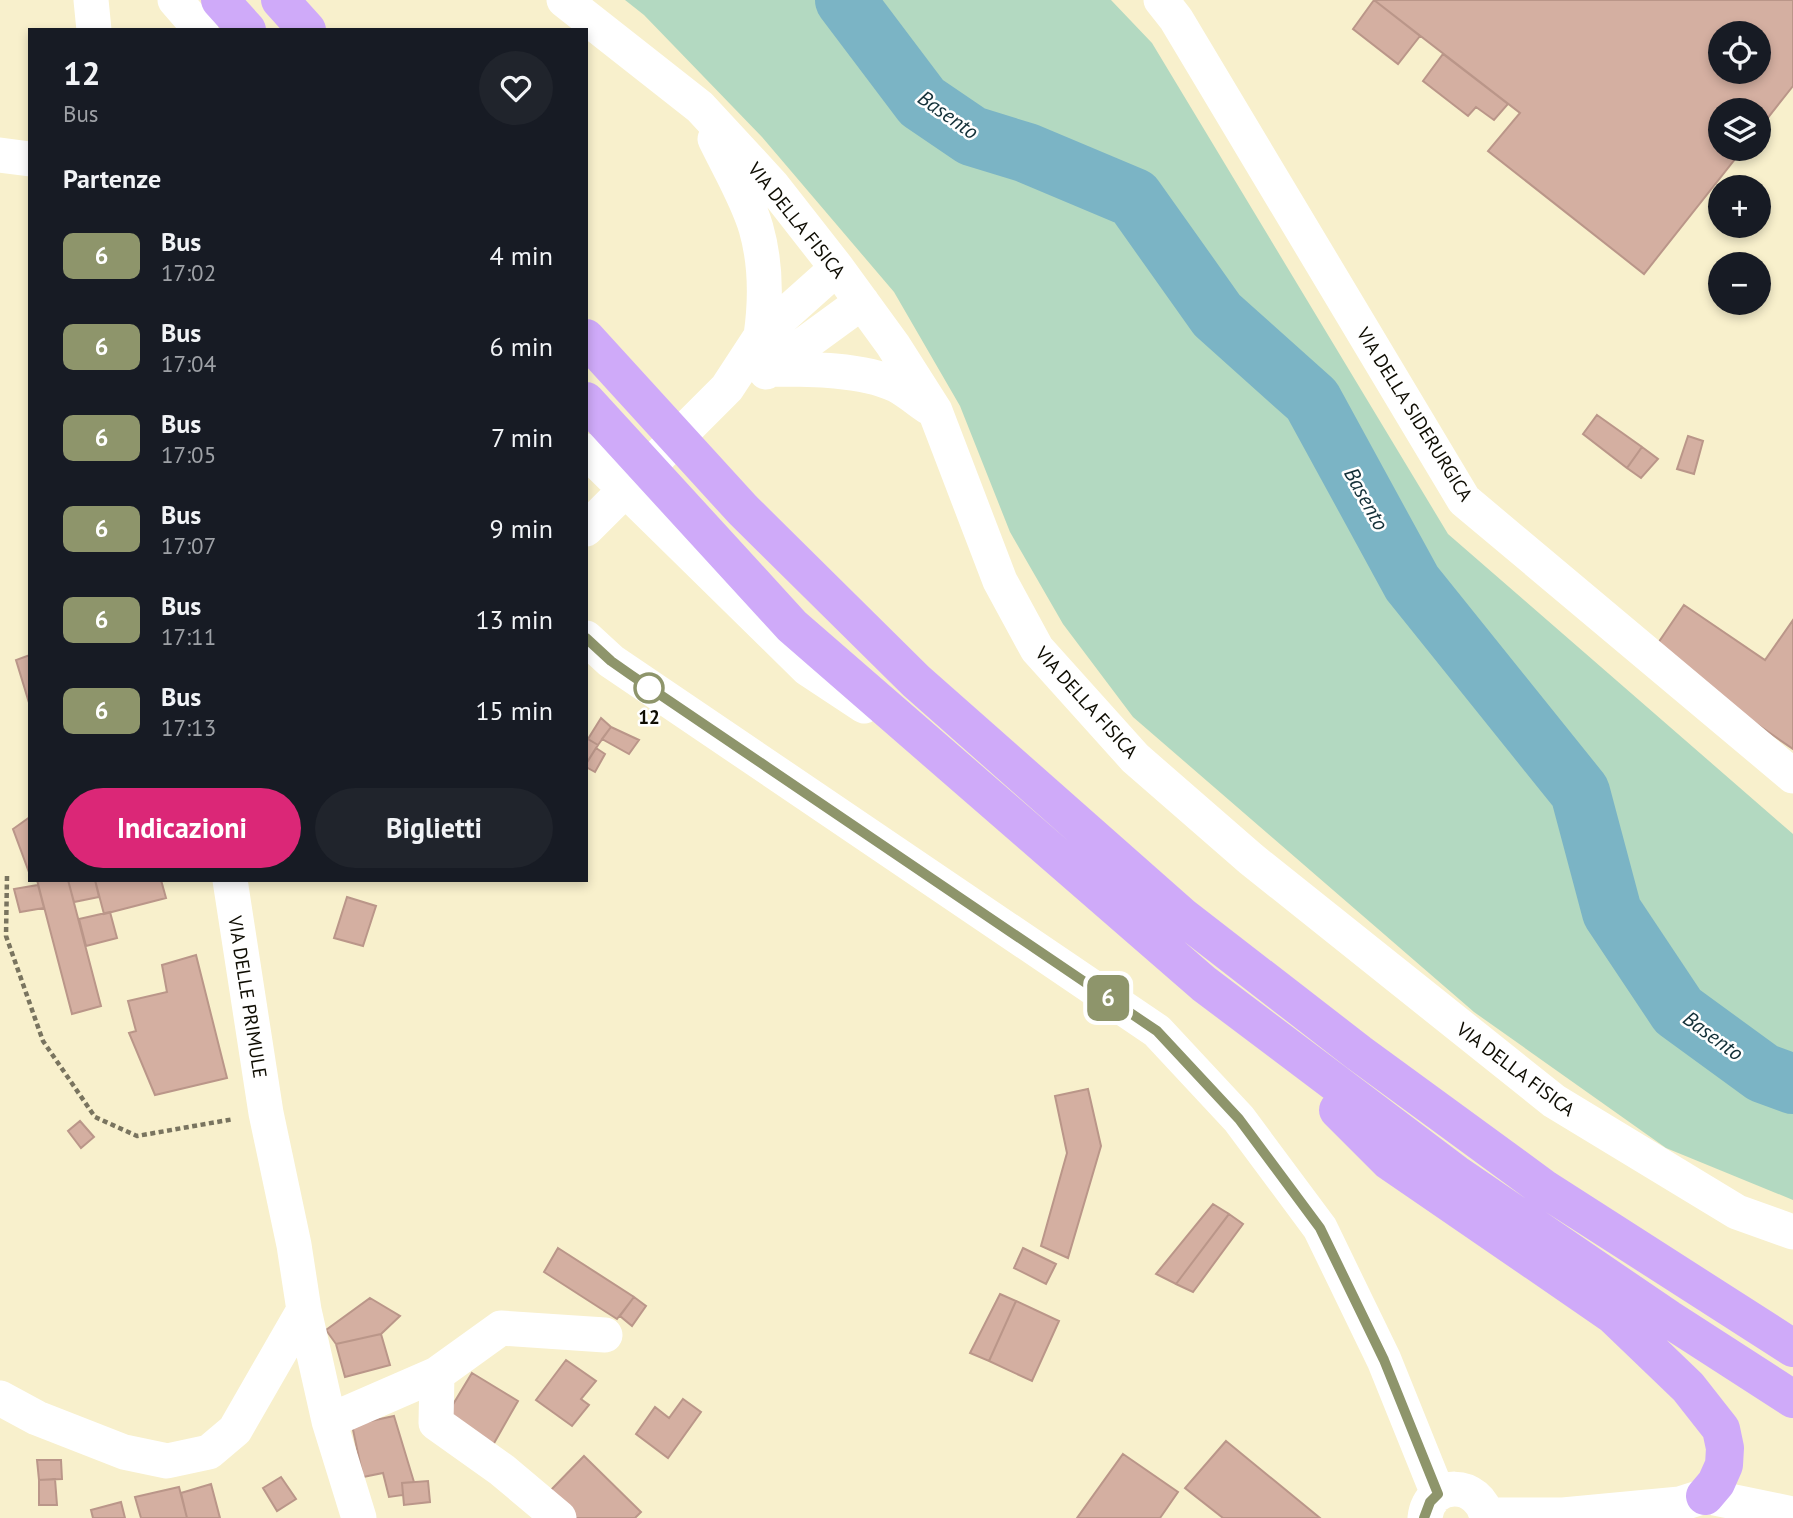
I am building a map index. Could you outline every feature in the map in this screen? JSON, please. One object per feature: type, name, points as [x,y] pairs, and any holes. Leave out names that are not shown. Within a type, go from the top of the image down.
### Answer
[{"type":"highway","points":[[220,0],[245,28]]},
{"type":"highway","points":[[280,0],[305,28]]},
{"type":"highway","points":[[588,340],[743,510],[916,681],[1182,915],[1359,1053],[1545,1189],[1793,1348]]},
{"type":"highway","points":[[588,403],[792,626],[1204,984],[1456,1174],[1669,1319],[1793,1399]]},
{"type":"highway","points":[[1245,1016],[1389,1161],[1612,1315],[1688,1387],[1721,1429],[1725,1448],[1724,1465],[1716,1483],[1705,1496]]},
{"type":"street","points":[[91,0],[94,28]]},
{"type":"street","points":[[175,0],[199,28]]},
{"type":"street","name":"VIA DELLA FISICA","points":[[564,0],[700,107],[772,185],[837,268],[893,345],[935,411],[1000,581],[1037,649],[1135,758],[1251,859],[1554,1101],[1737,1212],[1793,1233]]},
{"type":"street","name":"VIA DELLA SIDERURGICA","points":[[1161,0],[1176,19],[1464,500],[1793,776]]},
{"type":"street","points":[[700,107],[756,228],[763,267],[765,306],[761,336]]},
{"type":"street","points":[[0,155],[28,159]]},
{"type":"street","points":[[588,527],[727,388],[761,336],[837,268]]},
{"type":"street","points":[[727,388],[772,369],[862,302]]},
{"type":"street","points":[[772,369],[822,371],[895,384],[935,411]]},
{"type":"street","points":[[588,453],[808,669],[940,755]]},
{"type":"street","points":[[588,640],[631,675],[1157,1031],[1239,1119],[1320,1228],[1384,1360],[1431,1506],[1458,1489],[1468,1492],[1484,1505],[1487,1517],[1575,1514],[1680,1504],[1705,1496],[1793,1514]]},
{"type":"street","name":"VIA DELLE PRIMULE","points":[[230,882],[265,1113],[294,1245],[304,1310],[328,1420],[359,1518]]},
{"type":"street","points":[[0,1398],[37,1418],[124,1452],[167,1461],[209,1452],[235,1430],[304,1310]]},
{"type":"street","points":[[328,1420],[437,1374],[501,1328],[605,1335]]},
{"type":"street","points":[[437,1374],[436,1423],[502,1469],[559,1518]]},
{"type":"path","points":[[7,876],[6,936],[43,1041],[95,1116],[136,1136],[265,1113]]},
{"type":"green space","points":[[625,0],[1111,0],[1152,43],[1448,534],[1793,834],[1793,1200],[1666,1148],[1474,1012],[1133,717],[1063,624],[1010,532],[960,406],[894,292],[762,137],[644,15]]},
{"type":"building","points":[[1374,0],[1793,0],[1793,86],[1771,114],[1771,98],[1708,98],[1708,161],[1733,161],[1722,175],[1708,175],[1708,193],[1644,274],[1488,151],[1520,113]]},
{"type":"building","points":[[1374,0],[1420,36],[1398,64],[1353,29]]},
{"type":"building","points":[[1443,54],[1508,104],[1494,120],[1476,107],[1468,116],[1423,81]]},
{"type":"building","points":[[1597,415],[1642,447],[1627,468],[1583,434]]},
{"type":"building","points":[[1688,436],[1703,441],[1694,474],[1677,469]]},
{"type":"building","points":[[1642,447],[1658,459],[1641,478],[1627,468]]},
{"type":"building","points":[[1684,605],[1765,660],[1793,620],[1793,749],[1652,652]]},
{"type":"building","points":[[28,656],[28,699],[16,660]]},
{"type":"building","points":[[601,718],[611,727],[598,745],[588,739]]},
{"type":"building","points":[[611,727],[639,740],[629,754],[602,739]]},
{"type":"building","points":[[588,739],[598,745],[588,761]]},
{"type":"building","points":[[596,748],[605,754],[595,772],[588,768],[588,761]]},
{"type":"building","points":[[28,818],[28,870],[13,829]]},
{"type":"building","points":[[38,882],[69,882],[101,1006],[72,1014]]},
{"type":"building","points":[[69,882],[95,882],[99,897],[74,902]]},
{"type":"building","points":[[96,882],[162,882],[166,898],[104,914]]},
{"type":"building","points":[[38,885],[44,908],[20,912],[14,889]]},
{"type":"building","points":[[347,897],[376,906],[363,946],[334,938]]},
{"type":"building","points":[[110,912],[117,938],[86,946],[79,919]]},
{"type":"building","points":[[196,955],[227,1078],[155,1095],[129,1033],[136,1031],[128,1001],[167,992],[162,965]]},
{"type":"building","points":[[1088,1089],[1101,1146],[1068,1258],[1041,1246],[1067,1153],[1055,1096]]},
{"type":"building","points":[[80,1121],[94,1137],[81,1148],[68,1131]]},
{"type":"building","points":[[1213,1204],[1229,1214],[1176,1284],[1156,1274]]},
{"type":"building","points":[[1229,1214],[1243,1224],[1193,1292],[1176,1284]]},
{"type":"building","points":[[558,1248],[634,1297],[617,1319],[544,1272]]},
{"type":"building","points":[[1023,1248],[1056,1264],[1046,1284],[1014,1268]]},
{"type":"building","points":[[1000,1294],[1016,1301],[989,1361],[970,1353]]},
{"type":"building","points":[[634,1297],[646,1306],[632,1326],[620,1316]]},
{"type":"building","points":[[370,1298],[400,1316],[381,1334],[336,1344],[326,1330]]},
{"type":"building","points":[[1016,1301],[1059,1321],[1032,1381],[989,1361]]},
{"type":"building","points":[[381,1334],[390,1365],[345,1377],[336,1344]]},
{"type":"building","points":[[566,1360],[596,1381],[581,1399],[589,1405],[572,1426],[536,1400]]},
{"type":"building","points":[[472,1373],[518,1401],[489,1452],[443,1421]]},
{"type":"building","points":[[683,1399],[701,1412],[668,1458],[636,1434],[655,1407],[669,1418]]},
{"type":"building","points":[[394,1416],[414,1482],[402,1483],[403,1495],[389,1497],[383,1473],[363,1477],[352,1425]]},
{"type":"building","points":[[1226,1441],[1320,1518],[1223,1518],[1185,1488]]},
{"type":"building","points":[[1123,1454],[1178,1492],[1160,1518],[1077,1518]]},
{"type":"building","points":[[584,1456],[641,1512],[635,1518],[572,1518],[547,1494]]},
{"type":"building","points":[[37,1460],[61,1460],[62,1479],[39,1480]]},
{"type":"building","points":[[281,1477],[296,1499],[277,1511],[263,1488]]},
{"type":"building","points":[[55,1479],[57,1505],[39,1505],[39,1480]]},
{"type":"building","points":[[428,1481],[430,1502],[404,1505],[402,1483]]},
{"type":"building","points":[[211,1484],[220,1518],[187,1518],[181,1493]]},
{"type":"building","points":[[179,1487],[187,1518],[141,1518],[135,1497]]},
{"type":"building","points":[[121,1502],[125,1518],[93,1518],[91,1510]]},
{"type":"waterway","name":"Basento","points":[[845,0],[922,102],[972,136],[1027,153],[1134,198],[1217,315],[1312,400],[1412,583],[1580,792],[1612,912],[1678,1011],[1763,1073],[1793,1084]]},
{"type":"bus line","name":"6","points":[[588,640],[631,675],[1157,1031],[1239,1119],[1320,1228],[1384,1360],[1438,1494],[1430,1502],[1424,1518]]},
{"type":"place","name":"12","points":[[649,688]]}]
